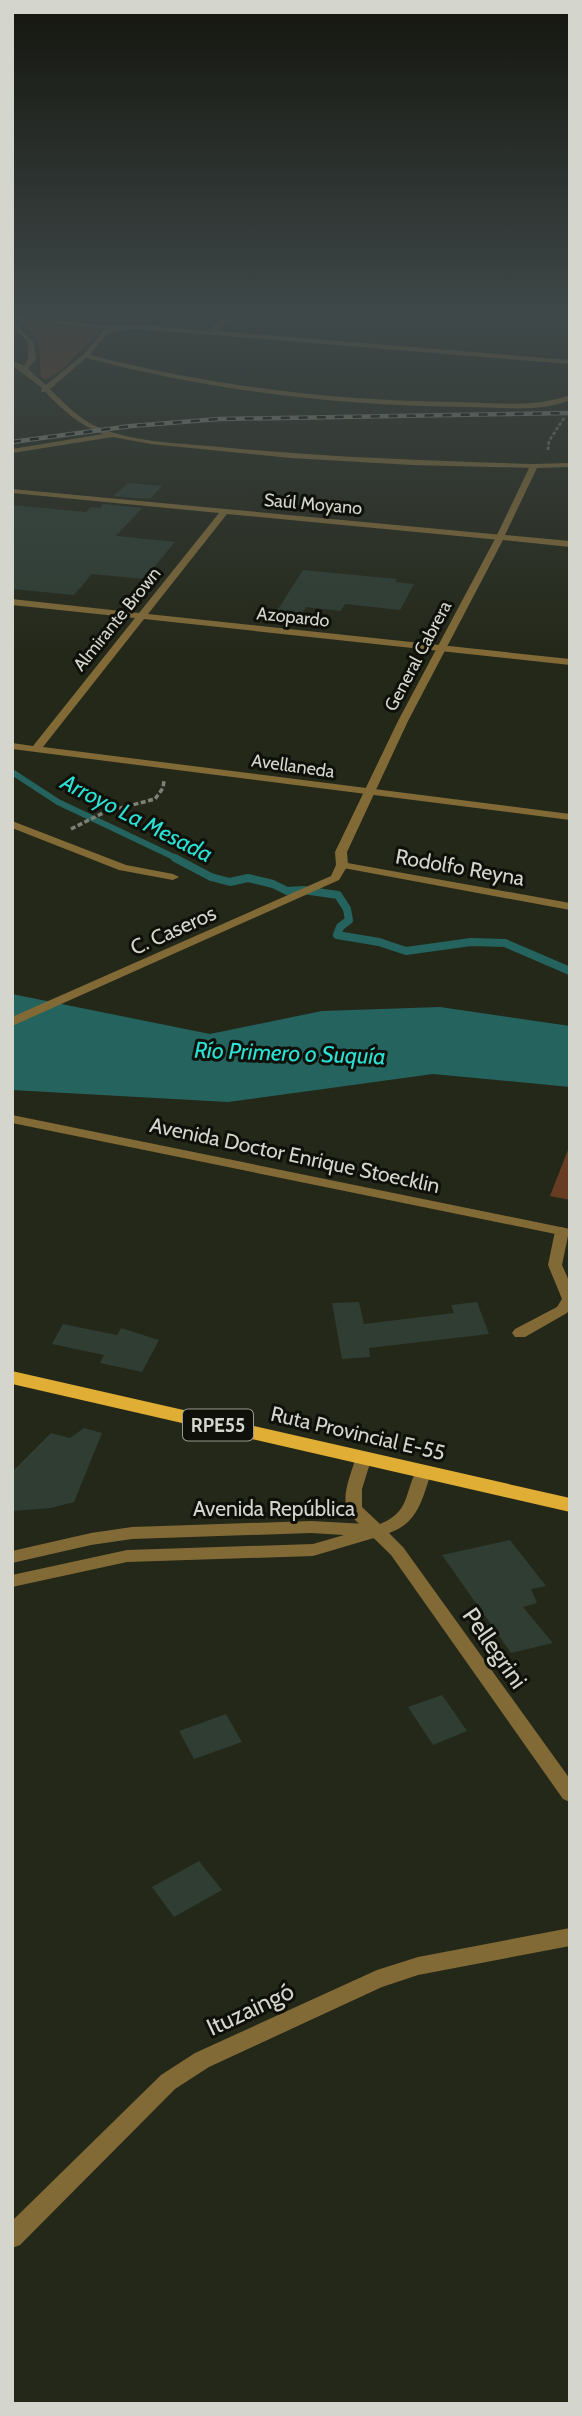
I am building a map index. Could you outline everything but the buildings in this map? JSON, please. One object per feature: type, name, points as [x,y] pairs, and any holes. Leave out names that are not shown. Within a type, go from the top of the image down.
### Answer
[{"type":"main road","name":"Ruta Provincial E-55","points":[[12,1377],[363,1460],[570,1505]]},
{"type":"street","points":[[100,429],[113,434],[299,457],[388,463],[570,465]]},
{"type":"street","points":[[12,451],[113,434]]},
{"type":"street","name":"General Cabrera","points":[[342,865],[341,852],[403,721],[443,648],[534,466]]},
{"type":"street","name":"Saúl Moyano","points":[[12,491],[570,544]]},
{"type":"street","name":"Almirante Brown","points":[[36,749],[225,511]]},
{"type":"street","name":"Azopardo","points":[[12,602],[570,662]]},
{"type":"street","name":"Avellaneda","points":[[12,746],[369,794],[570,817]]},
{"type":"street","points":[[12,824],[123,868],[173,877]]},
{"type":"street","name":"C. Caseros","points":[[12,1022],[325,884],[335,877],[342,865]]},
{"type":"street","name":"Rodolfo Reyna","points":[[342,865],[570,907]]},
{"type":"street","name":"Avenida Doctor Enrique Stoecklin","points":[[12,1119],[566,1232]]},
{"type":"street","points":[[520,1332],[562,1310],[569,1299],[555,1265],[566,1232]]},
{"type":"street","name":"Pellegrini","points":[[363,1460],[354,1489],[354,1509],[378,1531],[411,1570],[570,1794]]},
{"type":"street","points":[[378,1531],[399,1524],[409,1514],[423,1473]]},
{"type":"street","name":"Avenida República","points":[[12,1557],[132,1532],[311,1527],[378,1531]]},
{"type":"street","name":"Avenida República","points":[[12,1581],[127,1556],[313,1550],[378,1531]]},
{"type":"street","name":"Ituzaingó","points":[[12,2237],[168,2081],[202,2060],[377,1979],[418,1966],[570,1937]]},
{"type":"path","points":[[557,429],[548,441],[548,451],[559,465]]},
{"type":"path","points":[[82,823],[104,812],[155,799],[163,788],[165,767]]},
{"type":"shaded area","points":[[570,1150],[570,1200],[550,1196]]},
{"type":"water","name":"Río Primero o Suquía","points":[[12,994],[210,1034],[322,1011],[440,1007],[570,1026],[570,1087],[433,1074],[228,1102],[12,1090]]},
{"type":"waterway","name":"Arroyo La Mesada","points":[[12,772],[58,802],[178,859]]},
{"type":"waterway","name":"Arroyo La Mesada","points":[[175,858],[211,877],[230,882],[248,878],[273,884],[287,891],[303,890],[338,895],[347,909],[349,920],[340,927],[337,935],[379,942],[406,951],[471,942],[505,943],[570,971]]},
{"type":"railway","points":[[12,442],[111,429]]}]
